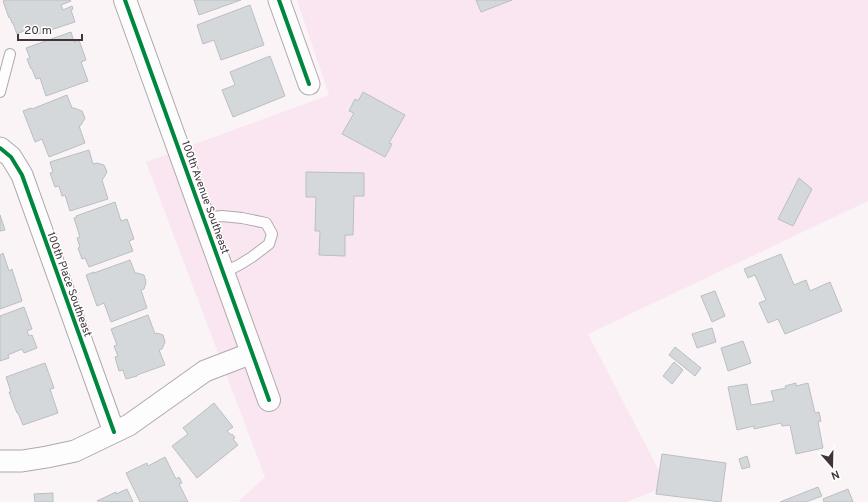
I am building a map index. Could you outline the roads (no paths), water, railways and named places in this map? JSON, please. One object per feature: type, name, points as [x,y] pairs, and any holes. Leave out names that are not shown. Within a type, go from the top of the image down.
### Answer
[{"type":"street","name":"100th Avenue Southeast","points":[[125,0],[269,400]]},
{"type":"street","points":[[279,0],[309,84]]},
{"type":"street","name":"100th Place Southeast","points":[[0,148],[11,157],[22,175],[114,432]]},
{"type":"street","points":[[0,460],[22,461],[76,451],[129,425],[205,371],[252,353]]},
{"type":"lane","points":[[0,92],[10,54]]},
{"type":"lane","points":[[204,218],[222,216],[266,223],[272,234],[269,244],[252,257],[224,273]]}]
